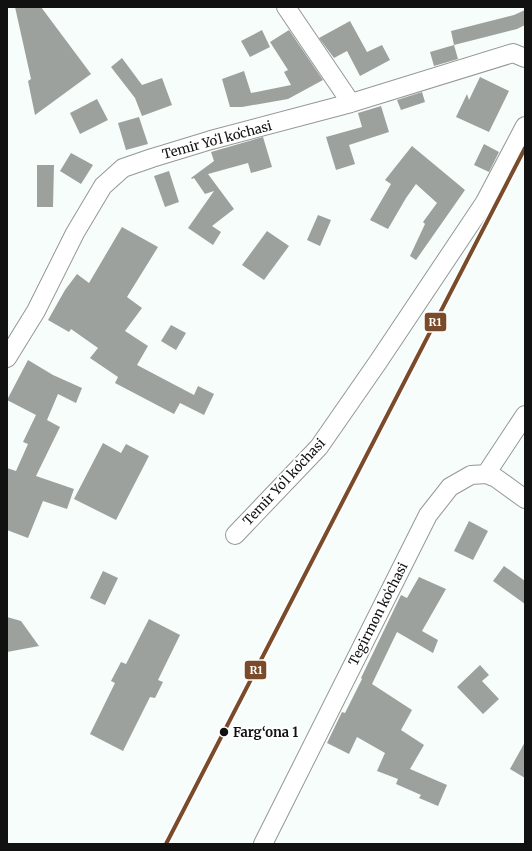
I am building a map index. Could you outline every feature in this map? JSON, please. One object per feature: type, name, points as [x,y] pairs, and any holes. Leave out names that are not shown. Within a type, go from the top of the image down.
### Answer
[{"type":"street","points":[[286,7],[351,103]]},
{"type":"street","name":"Temir Yoʻl koʻchasi","points":[[7,358],[36,310],[75,233],[103,186],[123,168],[212,140],[351,103],[521,52]]},
{"type":"street","name":"Temir Yoʻl koʻchasi","points":[[235,535],[319,447],[485,202],[525,126]]},
{"type":"street","points":[[525,415],[486,474],[496,478],[525,499]]},
{"type":"street","name":"Tegirmon koʻchasi","points":[[263,844],[428,514],[450,487],[472,475],[486,474]]},
{"type":"building","points":[[15,7],[41,7],[91,74],[35,115],[28,81],[31,79]]},
{"type":"building","points":[[525,10],[525,25],[517,29],[454,45],[451,31],[514,15]]},
{"type":"building","points":[[350,21],[367,52],[382,45],[390,60],[360,76],[347,51],[334,58],[319,38]]},
{"type":"building","points":[[262,30],[270,47],[250,57],[241,41]]},
{"type":"building","points":[[289,30],[323,80],[288,99],[242,107],[230,107],[222,79],[244,71],[251,93],[291,85],[284,72],[288,70],[270,42]]},
{"type":"building","points":[[454,45],[458,59],[434,66],[430,52]]},
{"type":"building","points":[[122,58],[142,85],[162,78],[172,105],[142,116],[135,98],[111,67]]},
{"type":"building","points":[[480,77],[509,91],[489,132],[456,117],[467,94],[469,100]]},
{"type":"building","points":[[422,92],[425,102],[401,110],[397,100]]},
{"type":"building","points":[[97,99],[108,120],[80,134],[70,113]]},
{"type":"building","points":[[381,106],[389,132],[349,145],[355,164],[336,170],[326,137],[362,127],[358,113]]},
{"type":"building","points":[[139,117],[148,144],[126,150],[118,123]]},
{"type":"building","points":[[263,137],[272,167],[251,173],[248,163],[208,174],[234,209],[212,226],[221,232],[213,245],[188,228],[214,191],[205,194],[194,178],[191,178],[214,161],[211,152]]},
{"type":"building","points":[[484,144],[499,152],[489,172],[474,165]]},
{"type":"building","points":[[412,146],[465,190],[416,260],[410,256],[425,224],[423,222],[437,203],[416,184],[388,229],[370,220],[391,184],[385,180]]},
{"type":"building","points":[[71,153],[93,165],[81,184],[60,171]]},
{"type":"building","points":[[37,165],[54,165],[53,207],[37,207]]},
{"type":"building","points":[[169,171],[179,202],[165,207],[154,176]]},
{"type":"building","points":[[318,215],[331,220],[320,246],[307,240]]},
{"type":"building","points":[[122,227],[158,247],[127,297],[142,308],[125,331],[148,346],[137,365],[194,395],[198,386],[214,394],[204,415],[180,403],[174,414],[115,383],[118,377],[90,358],[98,348],[71,329],[69,332],[48,320],[65,290],[77,274],[89,283]]},
{"type":"building","points":[[267,231],[289,246],[264,280],[242,265]]},
{"type":"building","points":[[171,325],[186,333],[176,350],[161,341]]},
{"type":"building","points":[[28,360],[53,375],[82,388],[76,403],[58,394],[47,420],[60,427],[36,476],[74,489],[67,509],[43,501],[28,538],[7,530],[7,468],[16,471],[28,444],[23,442],[36,415],[7,400]]},
{"type":"building","points":[[103,443],[121,453],[126,444],[149,456],[116,520],[74,499]]},
{"type":"building","points":[[469,521],[488,531],[473,560],[454,551]]},
{"type":"building","points":[[504,566],[525,581],[525,604],[493,581]]},
{"type":"building","points":[[103,571],[118,578],[105,605],[90,598]]},
{"type":"building","points":[[419,577],[446,589],[422,631],[438,640],[433,653],[397,632],[372,684],[412,710],[401,730],[424,745],[410,769],[447,785],[438,806],[419,798],[421,795],[396,784],[398,779],[377,771],[385,753],[357,737],[349,754],[327,743],[342,712],[345,713],[362,679],[361,678],[401,595],[407,598]]},
{"type":"building","points":[[7,617],[21,621],[39,646],[7,652]]},
{"type":"building","points":[[149,619],[180,635],[158,680],[163,682],[155,698],[150,697],[123,751],[90,734],[115,683],[111,681],[121,662],[126,664]]},
{"type":"building","points":[[480,665],[489,675],[482,681],[499,699],[483,714],[457,687]]},
{"type":"building","points":[[525,742],[525,778],[510,769]]},
{"type":"transit line","name":"R1","points":[[166,844],[525,148]]},
{"type":"place","name":"Farg‘ona 1","points":[[224,732]]}]
